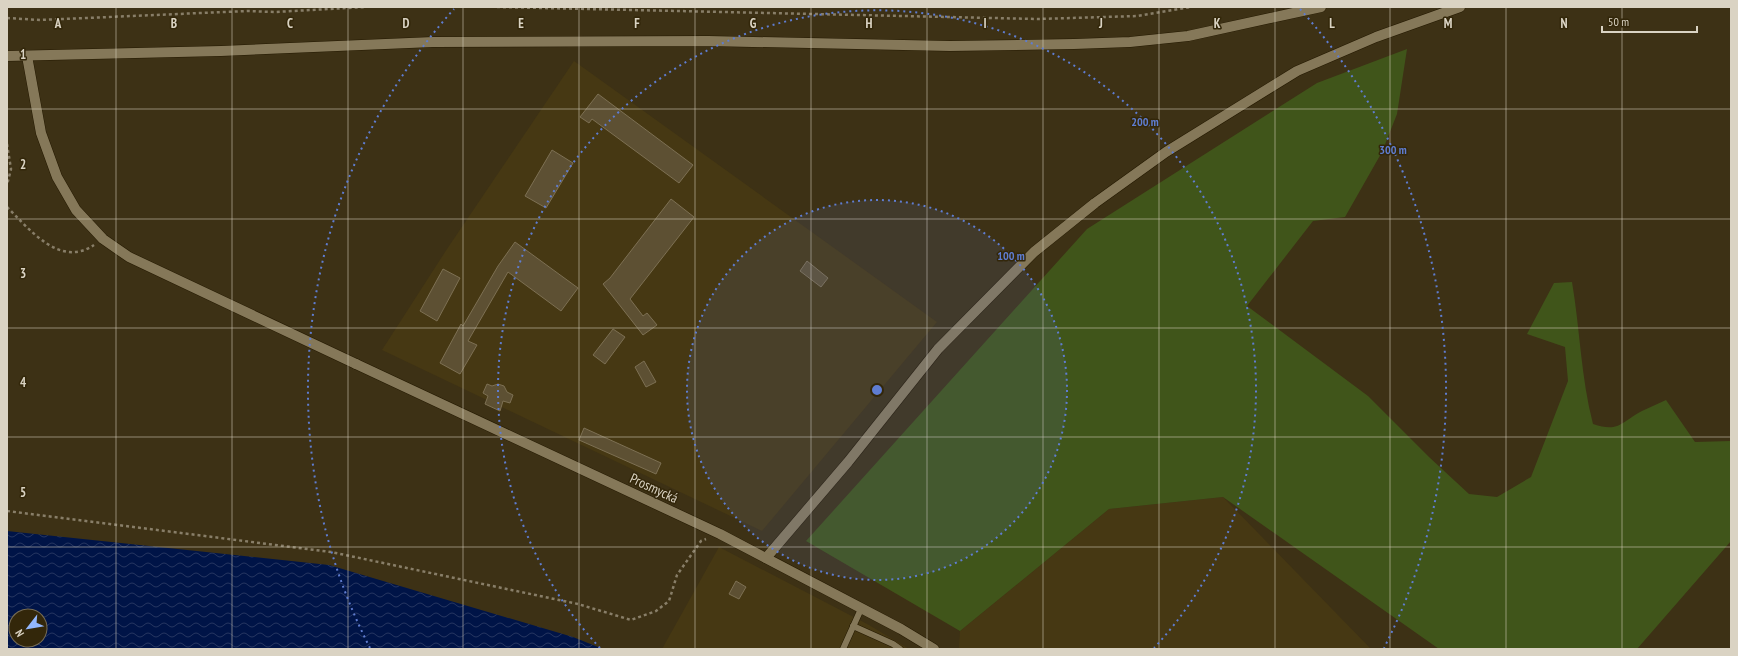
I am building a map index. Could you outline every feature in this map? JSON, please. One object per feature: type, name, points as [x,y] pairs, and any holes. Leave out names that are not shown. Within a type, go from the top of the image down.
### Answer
[{"type":"street","points":[[7,56],[222,51],[433,42],[708,41],[950,46],[1090,44],[1130,42],[1188,36],[1321,7]]},
{"type":"street","points":[[766,558],[848,462],[938,349],[1034,252],[1095,203],[1166,152],[1297,70],[1376,38],[1460,7]]},
{"type":"street","name":"Prosmycká","points":[[27,56],[41,132],[57,177],[76,210],[103,239],[129,258],[720,534],[901,629],[934,649]]},
{"type":"lane","points":[[842,649],[861,609]]},
{"type":"lane","points":[[853,626],[893,644],[900,649]]},
{"type":"path","points":[[7,18],[40,20],[247,11],[275,12],[366,7]]},
{"type":"path","points":[[497,7],[1038,19],[1137,16],[1191,7]]},
{"type":"path","points":[[7,144],[11,169],[7,185]]},
{"type":"path","points":[[7,207],[38,238],[63,252],[85,251],[103,239]]},
{"type":"path","points":[[7,511],[331,552],[578,604],[631,620],[656,611],[669,601],[677,576],[701,541],[720,534]]},
{"type":"shaded area","points":[[574,61],[937,322],[762,531],[382,350],[447,249]]},
{"type":"shaded area","points":[[1223,497],[1371,649],[959,649],[960,631],[1109,509]]},
{"type":"shaded area","points":[[719,547],[869,625],[909,649],[662,649]]},
{"type":"green space","points":[[1407,49],[1397,114],[1382,152],[1345,217],[1313,221],[1247,306],[1368,396],[1429,457],[1469,494],[1497,497],[1531,477],[1568,381],[1565,347],[1527,334],[1554,283],[1572,282],[1583,371],[1593,424],[1614,427],[1642,411],[1666,400],[1695,442],[1731,441],[1731,541],[1637,649],[1439,649],[1223,497],[1109,509],[960,631],[806,541],[1087,229],[1317,83]]},
{"type":"water","points":[[7,531],[329,565],[573,637],[603,649],[7,649]]},
{"type":"building","points":[[598,94],[693,165],[679,183],[592,119],[589,123],[580,117]]},
{"type":"building","points":[[552,150],[573,163],[546,208],[525,196]]},
{"type":"building","points":[[671,199],[694,217],[630,299],[643,316],[647,313],[657,325],[643,335],[603,284],[610,278]]},
{"type":"building","points":[[515,242],[578,288],[561,311],[508,272],[468,341],[477,345],[460,374],[440,363],[461,324],[463,326],[498,266]]},
{"type":"building","points":[[807,261],[828,278],[821,287],[800,271]]},
{"type":"building","points":[[443,269],[460,278],[437,321],[420,311]]},
{"type":"building","points":[[613,329],[625,337],[605,364],[593,355]]},
{"type":"building","points":[[644,361],[656,382],[646,387],[635,367]]},
{"type":"building","points":[[487,384],[492,386],[498,384],[504,386],[507,392],[513,395],[510,403],[503,401],[500,411],[485,404],[488,396],[483,393]]},
{"type":"building","points":[[584,428],[661,463],[656,474],[579,440]]},
{"type":"building","points":[[736,581],[746,587],[739,599],[729,594]]}]
